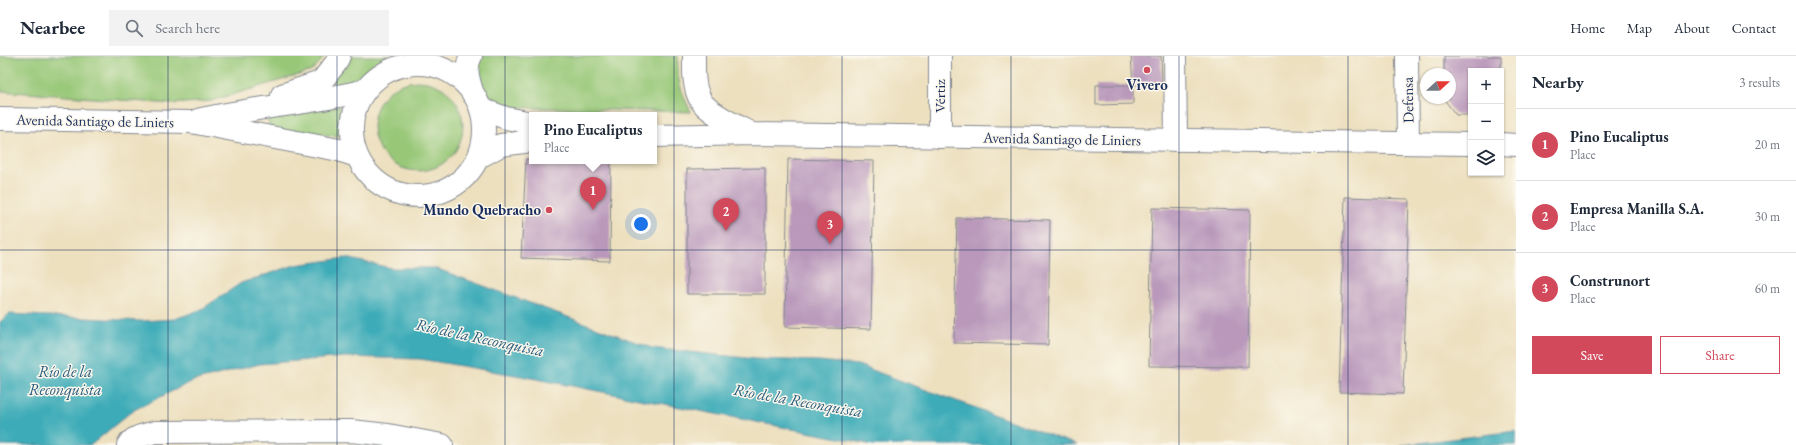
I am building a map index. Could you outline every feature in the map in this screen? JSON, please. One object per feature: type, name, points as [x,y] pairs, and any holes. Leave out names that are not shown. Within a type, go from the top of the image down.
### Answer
[{"type":"main road","points":[[233,112],[321,82],[336,63],[339,56]]},
{"type":"main road","points":[[401,56],[366,90],[357,105],[353,122],[353,139],[357,156],[369,175],[386,188],[407,196],[429,196],[450,189],[467,175],[479,157],[484,141],[484,125],[467,74],[467,63],[471,56]]},
{"type":"main road","points":[[694,56],[694,78],[700,100],[717,115],[753,134]]},
{"type":"main road","name":"Vértiz","points":[[940,56],[940,137]]},
{"type":"main road","points":[[1175,56],[1176,140]]},
{"type":"main road","name":"Defensa","points":[[1407,56],[1408,143]]},
{"type":"main road","points":[[386,72],[404,66],[424,64],[443,69],[460,79],[477,101],[506,118],[529,122]]},
{"type":"main road","name":"Avenida Santiago de Liniers","points":[[190,122],[233,112],[338,97],[366,90]]},
{"type":"main road","name":"Avenida Santiago de Liniers","points":[[0,119],[190,122],[339,150],[357,156]]},
{"type":"main road","name":"Avenida Santiago de Liniers","points":[[657,136],[753,134],[1468,144]]},
{"type":"main road","points":[[479,157],[501,145],[529,140]]},
{"type":"main road","points":[[1504,144],[1516,145]]},
{"type":"main road","points":[[129,443],[141,436],[155,432],[351,431],[388,435],[442,445]]},
{"type":"green space","points":[[0,56],[325,56],[312,71],[211,101],[172,104],[0,91]]},
{"type":"green space","points":[[348,56],[388,56],[358,81],[332,89],[331,79]]},
{"type":"green space","points":[[481,56],[678,56],[680,85],[691,112],[501,107],[487,98],[482,91],[477,67]]},
{"type":"green space","points":[[418,81],[435,84],[450,94],[460,109],[463,126],[460,143],[450,158],[435,168],[418,171],[401,168],[386,158],[376,143],[373,126],[376,109],[386,94],[401,84]]},
{"type":"green space","points":[[340,106],[340,136],[276,131],[269,126],[268,121],[270,116]]},
{"type":"water","name":"Río de la Reconquista","points":[[346,258],[391,268],[435,268],[652,348],[755,359],[820,361],[858,365],[1077,445],[874,445],[521,376],[420,359],[345,357],[260,364],[193,381],[132,411],[91,445],[0,445],[0,322],[9,314],[142,321],[175,319],[202,309],[241,283],[295,265]]},
{"type":"water","points":[[1516,431],[1516,445],[1402,445]]},
{"type":"building","name":"Vivero","points":[[1131,56],[1161,56],[1162,83],[1133,85]]},
{"type":"building","points":[[1444,56],[1501,56],[1501,68],[1468,68],[1468,115],[1456,115],[1448,104],[1456,104],[1456,68],[1444,68]]},
{"type":"building","name":"Vivero","points":[[1096,85],[1133,85],[1133,104],[1096,105]]},
{"type":"building","points":[[526,159],[529,159],[529,164],[611,164],[610,261],[521,258]]},
{"type":"building","points":[[788,159],[874,161],[871,329],[785,327]]},
{"type":"building","points":[[765,168],[765,294],[687,294],[687,169]]},
{"type":"building","points":[[1345,197],[1409,199],[1403,394],[1339,392]]},
{"type":"building","points":[[1152,208],[1250,210],[1248,367],[1149,366]]},
{"type":"building","points":[[957,218],[1050,220],[1048,345],[954,343]]},
{"type":"place","name":"Vivero","points":[[1147,70]]},
{"type":"place","name":"Mundo Quebracho","points":[[549,210]]},
{"type":"place","name":"Pino Eucaliptus","points":[[593,210]]},
{"type":"place","name":"Empresa Manilla S.A.","points":[[726,231]]},
{"type":"place","name":"Construnort","points":[[830,244]]}]
